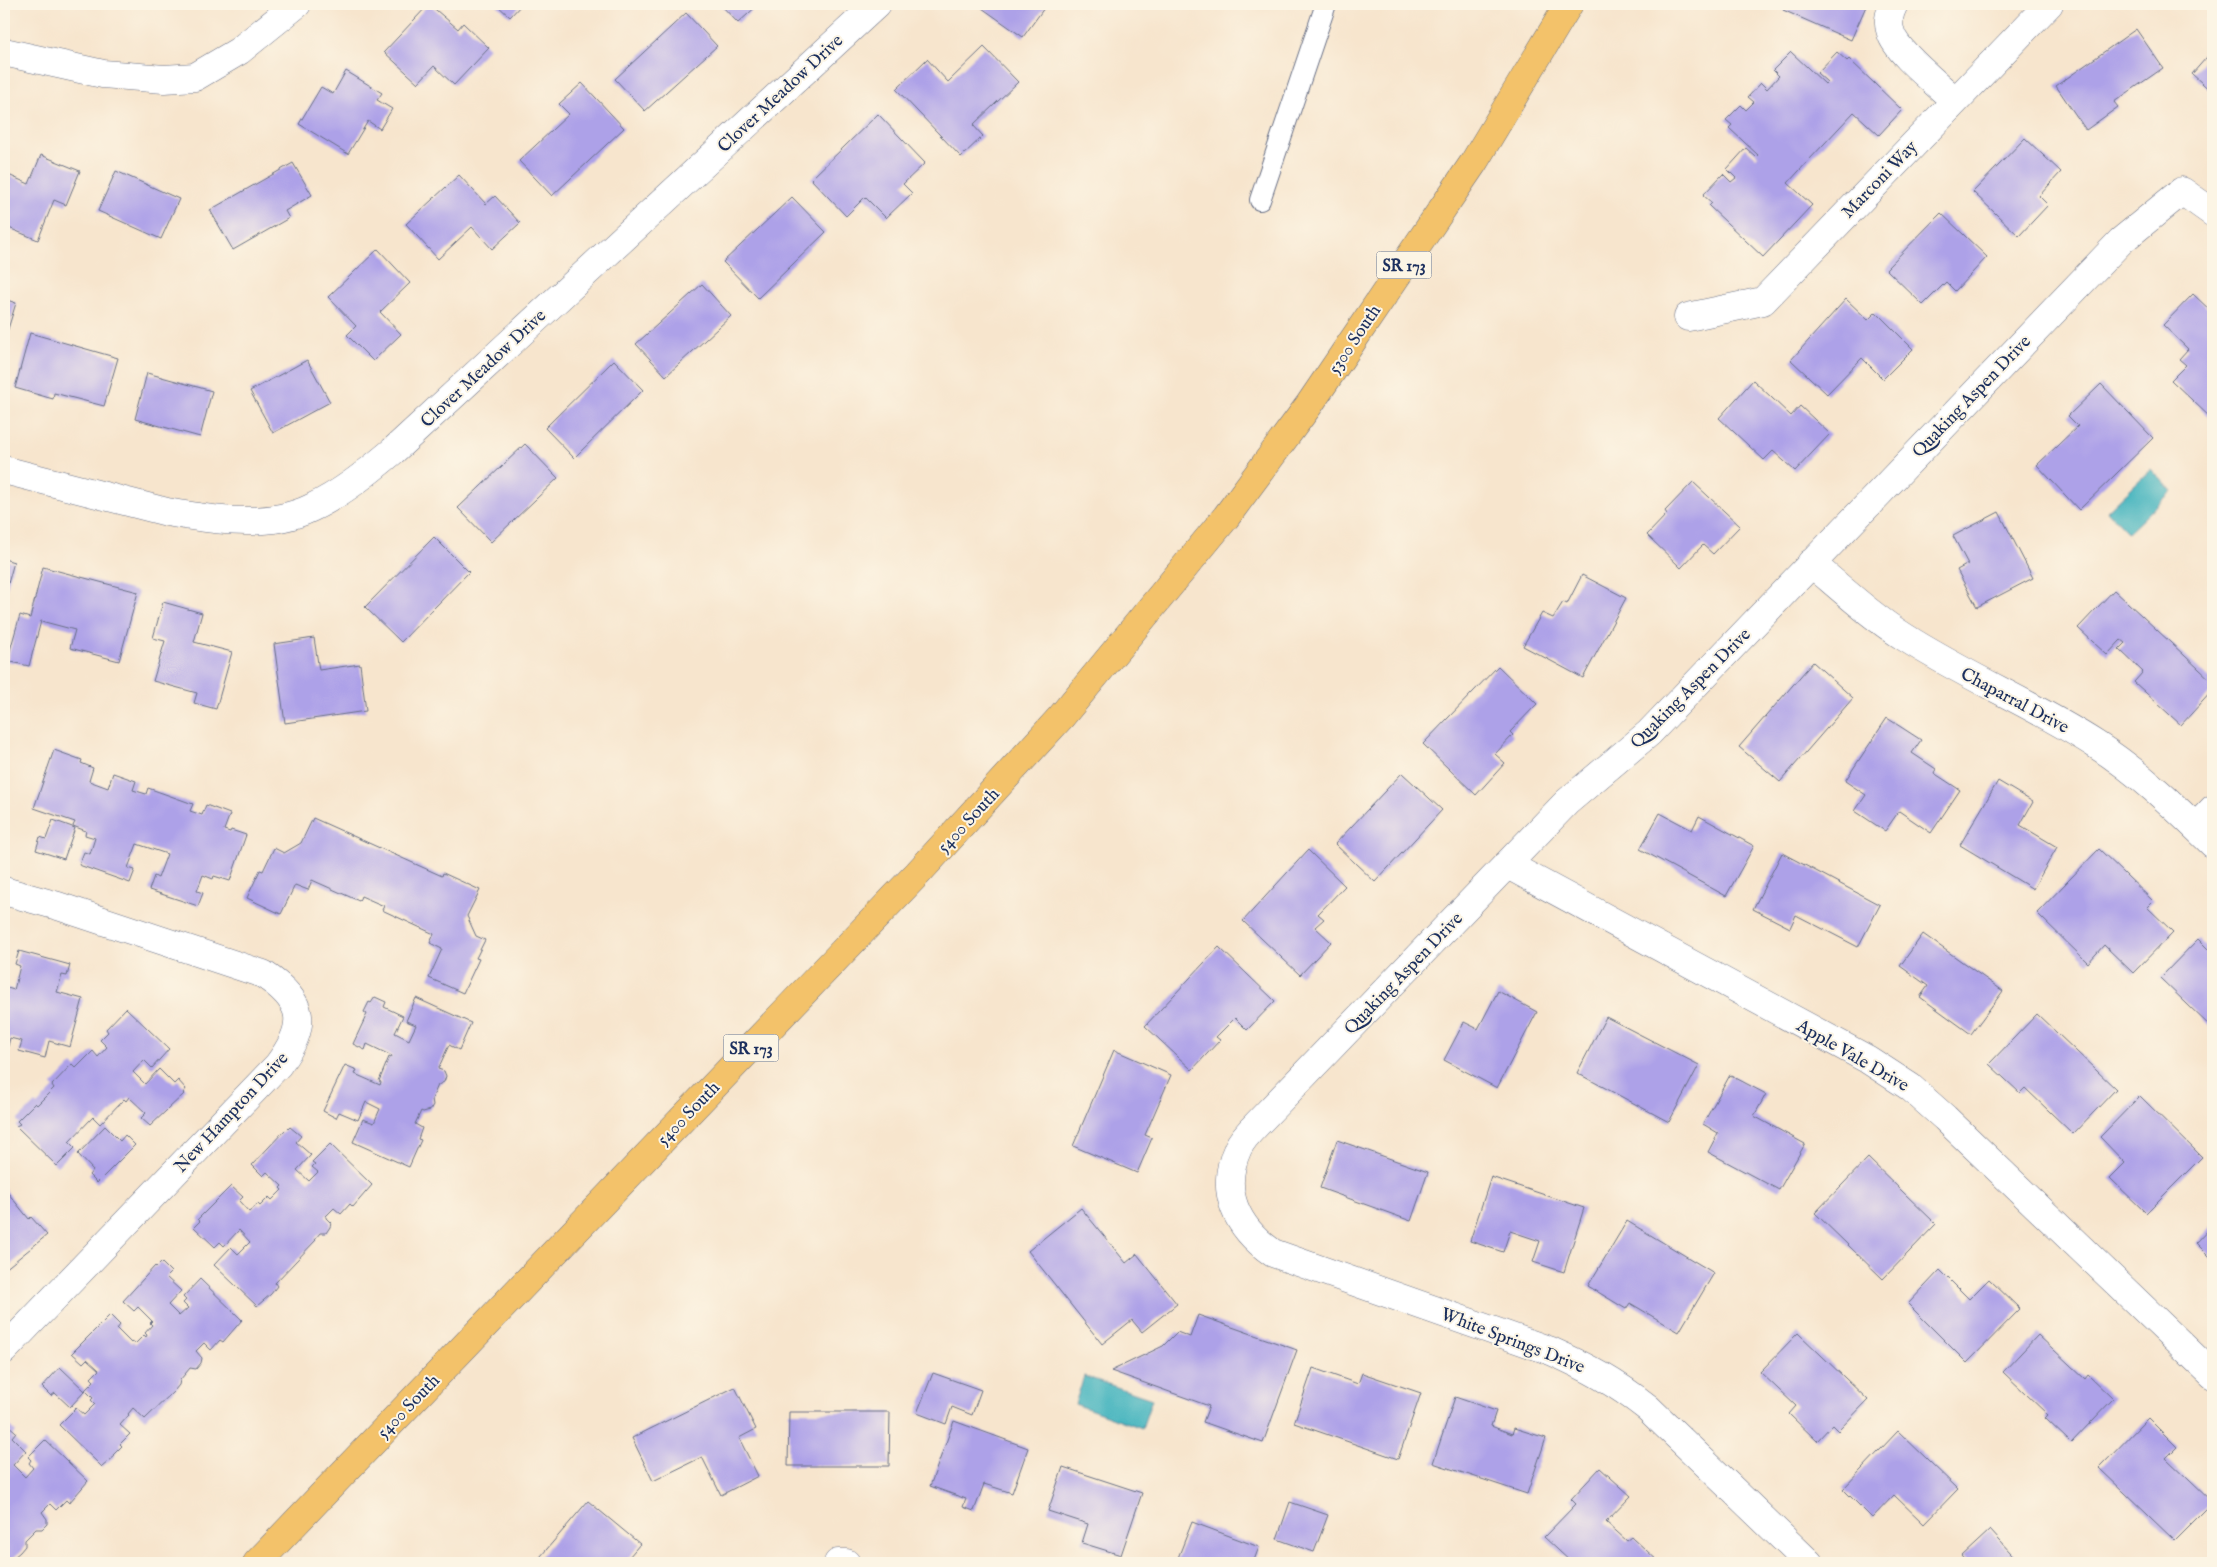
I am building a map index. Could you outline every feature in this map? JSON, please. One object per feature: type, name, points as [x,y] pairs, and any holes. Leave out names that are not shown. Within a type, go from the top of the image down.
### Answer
[{"type":"main road","name":"5300 South","points":[[1226,517],[1309,405],[1474,162],[1569,4]]},
{"type":"main road","name":"5400 South","points":[[257,1563],[996,790],[1061,717],[1226,517]]},
{"type":"street","points":[[4,52],[103,74],[156,79],[195,77],[239,51],[297,4]]},
{"type":"street","name":"Clover Meadow Drive","points":[[4,470],[167,512],[193,516],[249,520],[278,519],[310,509],[347,486],[393,451],[877,4]]},
{"type":"street","points":[[1894,4],[1888,16],[1891,35],[1905,54],[1955,101]]},
{"type":"street","name":"Marconi Way","points":[[1688,317],[1763,300],[2049,4]]},
{"type":"street","name":"Quaking Aspen Drive","points":[[1250,1233],[1236,1213],[1231,1196],[1230,1179],[1232,1163],[1238,1146],[1256,1124],[1567,802],[1649,733],[2121,241],[2182,191],[2213,213]]},
{"type":"street","name":"Chaparral Drive","points":[[1811,563],[1905,638],[2094,743],[2135,771],[2207,827]]},
{"type":"street","name":"Apple Vale Drive","points":[[1508,865],[1867,1059],[1910,1087],[1945,1118],[2213,1375]]},
{"type":"street","name":"New Hampton Drive","points":[[4,891],[58,906],[263,974],[286,991],[293,1002],[298,1018],[298,1034],[290,1050],[278,1065],[4,1350]]},
{"type":"street","name":"White Springs Drive","points":[[1250,1233],[1273,1253],[1550,1351],[1586,1367],[1619,1385],[1655,1415],[1809,1563]]},
{"type":"street","points":[[838,1563],[846,1563]]},
{"type":"lane","points":[[1260,200],[1326,4]]},
{"type":"water","points":[[2151,469],[2172,491],[2128,533],[2107,511]]},
{"type":"water","points":[[1084,1376],[1152,1399],[1142,1428],[1075,1404]]},
{"type":"building","points":[[429,4],[458,29],[463,23],[489,48],[454,85],[434,66],[418,83],[384,52]]},
{"type":"building","points":[[496,4],[522,4],[510,17]]},
{"type":"building","points":[[720,4],[759,4],[738,23]]},
{"type":"building","points":[[985,4],[1047,4],[1023,37],[982,8]]},
{"type":"building","points":[[1778,4],[1867,4],[1851,40],[1783,10],[1785,7]]},
{"type":"building","points":[[686,13],[717,46],[645,111],[615,79]]},
{"type":"building","points":[[2136,29],[2163,68],[2114,102],[2118,107],[2086,130],[2056,86]]},
{"type":"building","points":[[984,47],[1018,82],[973,125],[983,136],[961,157],[896,89],[927,59],[948,82]]},
{"type":"building","points":[[2213,50],[2213,93],[2192,74]]},
{"type":"building","points":[[1791,52],[1825,84],[1827,82],[1817,73],[1837,52],[1847,61],[1849,59],[1902,110],[1879,135],[1854,112],[1788,183],[1812,205],[1763,257],[1709,206],[1712,203],[1703,195],[1723,174],[1731,182],[1736,178],[1727,169],[1746,148],[1756,157],[1758,155],[1729,128],[1732,125],[1726,120],[1741,105],[1746,110],[1754,102],[1748,97],[1761,83],[1767,89],[1779,76],[1773,70]]},
{"type":"building","points":[[346,71],[382,93],[377,100],[392,109],[380,129],[368,121],[348,154],[299,124],[321,87],[333,94]]},
{"type":"building","points":[[582,83],[624,128],[552,196],[519,161],[569,114],[559,104]]},
{"type":"building","points":[[878,114],[925,163],[903,184],[912,193],[886,218],[865,197],[846,216],[811,179]]},
{"type":"building","points":[[2025,138],[2061,172],[2039,196],[2048,205],[2019,236],[1973,192]]},
{"type":"building","points":[[41,155],[80,171],[66,205],[54,200],[38,240],[4,226],[4,173],[29,184]]},
{"type":"building","points":[[293,163],[312,195],[285,211],[289,218],[233,250],[210,210]]},
{"type":"building","points":[[116,171],[179,199],[161,239],[98,211]]},
{"type":"building","points":[[459,175],[486,204],[495,196],[520,223],[492,249],[472,227],[438,259],[406,224]]},
{"type":"building","points":[[792,197],[826,232],[758,298],[723,262]]},
{"type":"building","points":[[1941,213],[1987,257],[1955,291],[1946,282],[1923,305],[1886,269]]},
{"type":"building","points":[[378,249],[410,283],[380,312],[401,334],[373,361],[347,335],[356,326],[328,297]]},
{"type":"building","points":[[702,284],[731,316],[666,376],[636,344]]},
{"type":"building","points":[[2193,294],[2213,313],[2213,420],[2171,380],[2186,365],[2179,359],[2188,349],[2163,325]]},
{"type":"building","points":[[4,299],[16,303],[4,342]]},
{"type":"building","points":[[1846,299],[1868,320],[1876,312],[1913,349],[1883,379],[1862,358],[1827,394],[1791,360]]},
{"type":"building","points":[[30,333],[118,358],[104,406],[54,393],[53,399],[15,388]]},
{"type":"building","points":[[307,360],[330,402],[273,433],[250,391]]},
{"type":"building","points":[[614,360],[643,390],[574,458],[545,428]]},
{"type":"building","points":[[147,373],[212,391],[200,437],[135,419]]},
{"type":"building","points":[[1753,380],[1791,416],[1800,406],[1830,434],[1795,471],[1773,451],[1764,460],[1719,418]]},
{"type":"building","points":[[2101,384],[2153,438],[2079,510],[2037,465],[2078,426],[2068,416]]},
{"type":"building","points":[[525,444],[558,478],[491,542],[458,508]]},
{"type":"building","points":[[1693,482],[1740,526],[1713,554],[1703,545],[1681,568],[1647,535],[1667,514],[1665,511]]},
{"type":"building","points":[[1999,512],[2033,578],[1977,607],[1957,570],[1968,564],[1953,536]]},
{"type":"building","points":[[434,537],[469,572],[401,642],[365,607]]},
{"type":"building","points":[[4,559],[14,562],[4,598]]},
{"type":"building","points":[[43,567],[138,592],[119,661],[70,648],[75,630],[41,621],[29,666],[7,661],[20,615],[30,618]]},
{"type":"building","points":[[1582,575],[1626,598],[1583,678],[1523,646],[1542,613],[1553,618],[1563,602],[1567,604]]},
{"type":"building","points":[[2114,590],[2213,682],[2213,690],[2181,725],[2134,682],[2143,672],[2119,649],[2125,643],[2121,640],[2107,655],[2078,628]]},
{"type":"building","points":[[163,602],[202,613],[194,642],[232,652],[216,709],[194,703],[197,693],[153,681],[165,641],[153,638]]},
{"type":"building","points":[[314,638],[319,670],[360,664],[366,711],[285,723],[274,644]]},
{"type":"building","points":[[1813,662],[1853,698],[1780,782],[1739,747]]},
{"type":"building","points":[[1498,666],[1537,704],[1510,732],[1513,735],[1495,754],[1505,763],[1476,795],[1423,744]]},
{"type":"building","points":[[1887,718],[1921,740],[1912,753],[1936,769],[1934,773],[1960,790],[1931,833],[1899,811],[1885,831],[1855,811],[1866,795],[1845,781]]},
{"type":"building","points":[[54,750],[82,760],[81,763],[93,768],[89,781],[108,788],[113,773],[136,781],[133,790],[146,794],[148,788],[193,804],[190,811],[202,815],[206,805],[230,814],[224,830],[230,832],[231,830],[246,835],[230,881],[214,876],[213,879],[203,875],[197,891],[203,893],[198,906],[149,890],[154,876],[158,878],[167,854],[137,844],[128,868],[135,870],[130,883],[79,865],[84,852],[90,854],[95,838],[85,835],[86,831],[73,826],[75,822],[34,808]]},
{"type":"building","points":[[1402,773],[1442,810],[1375,882],[1335,844]]},
{"type":"building","points":[[1998,781],[2033,802],[2020,825],[2057,847],[2033,889],[1960,845]]},
{"type":"building","points":[[1660,813],[1692,830],[1699,816],[1754,846],[1726,896],[1640,849]]},
{"type":"building","points":[[313,818],[442,876],[443,873],[480,890],[467,916],[476,936],[485,940],[476,958],[479,959],[463,993],[429,978],[442,949],[430,943],[434,934],[382,910],[384,906],[361,896],[359,901],[312,880],[308,890],[295,885],[281,914],[247,898],[260,870],[263,871],[274,848],[284,853],[301,843]]},
{"type":"building","points":[[53,820],[75,828],[64,859],[36,850],[40,837],[46,839]]},
{"type":"building","points":[[2099,849],[2153,901],[2147,907],[2173,932],[2133,973],[2104,945],[2088,963],[2037,913]]},
{"type":"building","points":[[1308,850],[1345,886],[1318,914],[1324,919],[1315,927],[1331,942],[1300,975],[1243,921]]},
{"type":"building","points":[[1782,853],[1880,905],[1858,947],[1796,915],[1790,928],[1753,909]]},
{"type":"building","points":[[1923,934],[2003,991],[1971,1034],[1920,997],[1928,986],[1900,966]]},
{"type":"building","points":[[2198,939],[2213,954],[2213,1029],[2160,978]]},
{"type":"building","points":[[1219,947],[1275,1001],[1247,1030],[1235,1018],[1216,1037],[1220,1040],[1192,1070],[1145,1026]]},
{"type":"building","points":[[19,951],[70,965],[67,976],[62,975],[57,992],[83,999],[70,1047],[49,1041],[45,1058],[19,1051],[22,1041],[10,1038],[8,1046],[4,1045],[4,987],[14,990],[20,966],[15,964]]},
{"type":"building","points":[[1498,991],[1537,1012],[1497,1088],[1444,1060],[1464,1022],[1478,1029]]},
{"type":"building","points":[[375,997],[386,1002],[384,1007],[403,1016],[395,1033],[409,1040],[416,1025],[406,1021],[416,998],[471,1023],[459,1050],[449,1045],[438,1069],[444,1071],[446,1076],[444,1082],[438,1085],[430,1110],[421,1111],[415,1124],[422,1128],[418,1139],[421,1140],[409,1167],[353,1142],[363,1119],[374,1123],[380,1109],[366,1102],[358,1120],[339,1112],[336,1118],[323,1111],[345,1065],[357,1070],[355,1074],[380,1085],[381,1082],[379,1081],[389,1057],[391,1058],[392,1056],[367,1044],[365,1050],[353,1044],[367,1014],[364,1012],[369,1002],[371,1003]]},
{"type":"building","points":[[126,1008],[169,1049],[152,1068],[144,1060],[133,1072],[145,1084],[159,1069],[174,1084],[178,1080],[186,1089],[184,1094],[150,1126],[141,1118],[146,1113],[129,1097],[126,1101],[124,1099],[100,1124],[93,1117],[69,1142],[75,1148],[57,1166],[16,1126],[20,1124],[17,1121],[54,1088],[52,1085],[72,1064],[76,1068],[93,1051],[98,1057],[107,1047],[100,1040],[108,1032],[106,1029]]},
{"type":"building","points":[[2037,1014],[2116,1089],[2073,1134],[2025,1088],[2020,1093],[1989,1064]]},
{"type":"building","points":[[1606,1017],[1699,1065],[1669,1122],[1577,1073]]},
{"type":"building","points":[[1114,1050],[1171,1075],[1145,1135],[1152,1138],[1137,1173],[1073,1146]]},
{"type":"building","points":[[1730,1075],[1766,1094],[1754,1116],[1805,1144],[1779,1190],[1708,1152],[1718,1133],[1703,1124]]},
{"type":"building","points":[[2140,1096],[2202,1157],[2146,1213],[2110,1178],[2125,1163],[2100,1137]]},
{"type":"building","points":[[105,1126],[120,1141],[125,1135],[135,1145],[97,1183],[89,1175],[93,1170],[78,1154]]},
{"type":"building","points":[[290,1127],[301,1136],[296,1142],[311,1155],[297,1170],[309,1181],[318,1172],[312,1167],[315,1164],[312,1162],[330,1144],[372,1185],[353,1207],[350,1204],[341,1214],[334,1208],[326,1216],[331,1223],[326,1233],[320,1233],[316,1240],[275,1283],[277,1286],[271,1294],[257,1306],[214,1265],[231,1247],[238,1254],[250,1242],[239,1230],[224,1246],[220,1242],[215,1247],[194,1227],[200,1221],[198,1219],[231,1186],[243,1197],[239,1201],[249,1212],[258,1204],[260,1206],[269,1197],[272,1200],[282,1190],[280,1188],[282,1186],[267,1172],[263,1176],[252,1165]]},
{"type":"building","points":[[1337,1140],[1428,1172],[1411,1221],[1320,1188]]},
{"type":"building","points":[[1868,1158],[1936,1224],[1883,1279],[1815,1213]]},
{"type":"building","points":[[1491,1177],[1584,1208],[1564,1272],[1533,1262],[1540,1241],[1510,1231],[1503,1252],[1470,1241]]},
{"type":"building","points":[[4,1188],[29,1219],[31,1217],[47,1235],[4,1270]]},
{"type":"building","points":[[1081,1208],[1126,1263],[1137,1254],[1177,1304],[1142,1332],[1132,1320],[1102,1344],[1028,1251]]},
{"type":"building","points":[[1627,1221],[1714,1273],[1679,1332],[1630,1303],[1626,1309],[1588,1286]]},
{"type":"building","points":[[2213,1225],[2213,1260],[2196,1243]]},
{"type":"building","points":[[161,1262],[171,1272],[166,1277],[181,1291],[168,1305],[179,1316],[188,1308],[183,1303],[186,1300],[183,1297],[200,1279],[242,1320],[223,1342],[220,1340],[211,1350],[204,1343],[196,1351],[202,1358],[201,1363],[196,1369],[190,1368],[174,1391],[145,1419],[133,1408],[120,1425],[130,1434],[120,1444],[122,1446],[113,1455],[115,1456],[102,1467],[59,1425],[76,1408],[84,1415],[95,1404],[91,1400],[93,1398],[85,1390],[94,1381],[91,1378],[99,1370],[87,1359],[83,1363],[72,1353],[110,1315],[120,1325],[117,1329],[131,1343],[133,1341],[135,1344],[144,1335],[146,1337],[145,1333],[152,1325],[150,1323],[152,1321],[138,1307],[134,1311],[123,1301],[155,1266]]},
{"type":"building","points":[[1940,1270],[1969,1299],[1989,1279],[2020,1309],[1967,1363],[1908,1304]]},
{"type":"building","points":[[1198,1315],[1297,1350],[1263,1443],[1203,1422],[1209,1406],[1111,1371],[1163,1346],[1177,1332],[1190,1337]]},
{"type":"building","points":[[1798,1333],[1868,1400],[1838,1431],[1832,1425],[1817,1441],[1789,1414],[1796,1406],[1760,1372]]},
{"type":"building","points":[[2038,1335],[2085,1379],[2088,1375],[2113,1399],[2071,1443],[2045,1418],[2048,1415],[2003,1372]]},
{"type":"building","points":[[60,1367],[85,1391],[70,1407],[55,1393],[51,1396],[42,1387]]},
{"type":"building","points":[[1313,1368],[1358,1384],[1362,1373],[1421,1393],[1398,1459],[1294,1423]]},
{"type":"building","points":[[933,1373],[981,1390],[972,1415],[952,1407],[946,1424],[917,1413]]},
{"type":"building","points":[[735,1387],[756,1429],[739,1438],[758,1476],[721,1495],[702,1457],[653,1481],[632,1438]]},
{"type":"building","points":[[1455,1397],[1496,1411],[1491,1426],[1512,1434],[1514,1428],[1546,1438],[1527,1494],[1433,1463]]},
{"type":"building","points":[[789,1412],[890,1412],[889,1466],[788,1466]]},
{"type":"building","points":[[2148,1418],[2177,1447],[2166,1458],[2212,1502],[2174,1540],[2099,1468]]},
{"type":"building","points":[[954,1421],[1028,1448],[1012,1493],[984,1484],[974,1511],[963,1507],[966,1499],[930,1486]]},
{"type":"building","points":[[6,1423],[16,1432],[12,1437],[26,1451],[13,1465],[25,1477],[33,1468],[29,1463],[31,1460],[28,1457],[45,1440],[88,1481],[69,1503],[66,1500],[56,1510],[50,1504],[42,1512],[47,1519],[47,1524],[42,1529],[36,1529],[25,1540],[25,1546],[20,1552],[7,1563],[4,1563],[4,1425]]},
{"type":"building","points":[[1898,1431],[1958,1489],[1924,1524],[1894,1495],[1872,1518],[1843,1489]]},
{"type":"building","points":[[1063,1467],[1142,1493],[1121,1555],[1082,1543],[1088,1524],[1048,1511]]},
{"type":"building","points":[[1600,1468],[1631,1496],[1606,1522],[1627,1541],[1632,1537],[1660,1563],[1572,1563],[1544,1537],[1576,1504],[1571,1499]]},
{"type":"building","points":[[588,1501],[640,1544],[624,1563],[535,1563]]},
{"type":"building","points":[[1290,1502],[1328,1515],[1314,1552],[1277,1539]]},
{"type":"building","points":[[1192,1522],[1259,1547],[1253,1563],[1176,1563]]},
{"type":"building","points":[[1990,1530],[2020,1563],[1968,1563],[1962,1556]]}]
